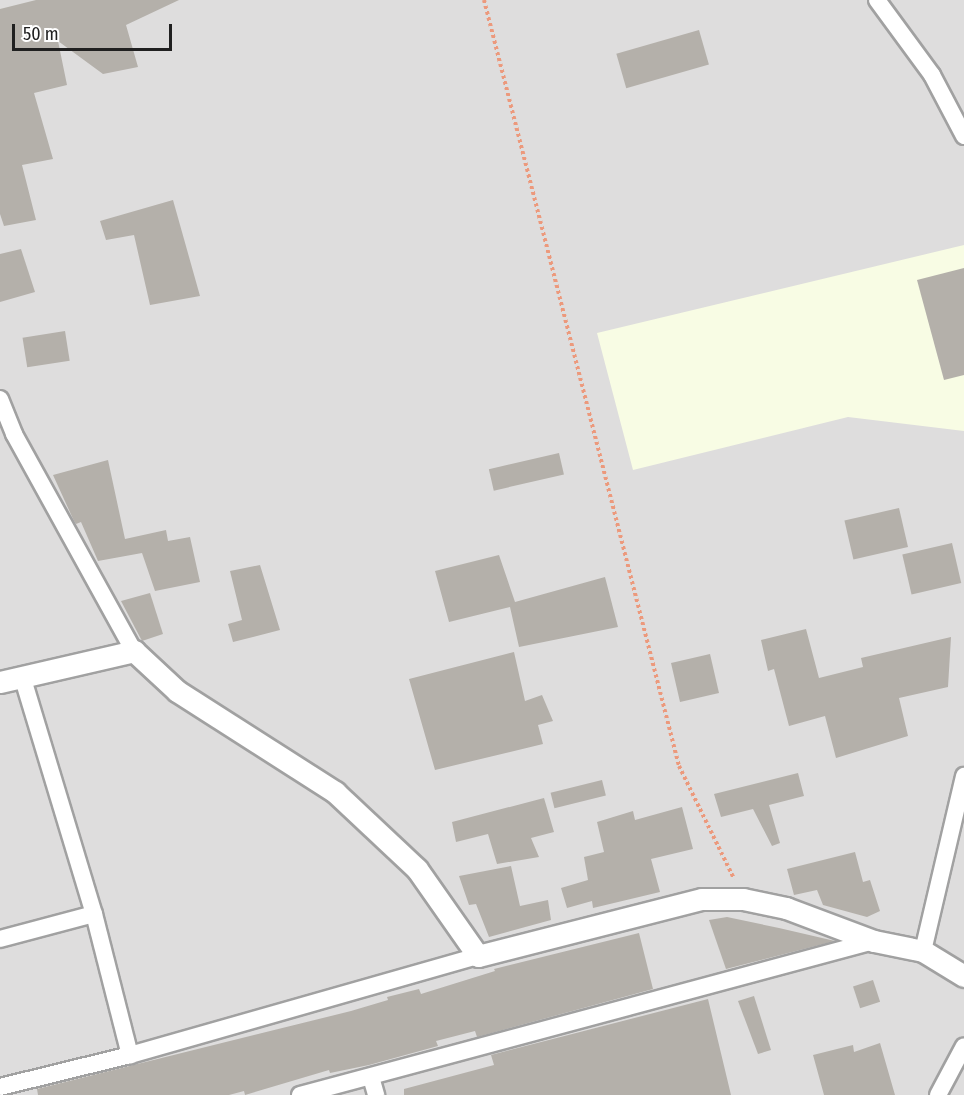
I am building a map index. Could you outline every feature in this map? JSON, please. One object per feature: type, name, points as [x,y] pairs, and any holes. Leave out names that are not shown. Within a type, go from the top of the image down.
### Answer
[{"type":"street","points":[[877,0],[932,75],[964,136]]},
{"type":"street","points":[[0,399],[7,436],[134,651],[177,691],[335,792],[417,869],[478,956]]},
{"type":"street","points":[[0,682],[23,679],[134,651]]},
{"type":"street","points":[[23,679],[94,914],[130,1055]]},
{"type":"street","points":[[923,951],[960,814],[964,776]]},
{"type":"street","points":[[0,1087],[130,1055],[478,956],[702,899],[743,898],[786,909],[874,941],[923,951],[964,976]]},
{"type":"street","points":[[0,939],[94,914]]},
{"type":"street","points":[[300,1095],[874,941]]},
{"type":"street","points":[[938,1095],[964,1046]]},
{"type":"street","points":[[371,1077],[376,1095]]},
{"type":"path","points":[[484,0],[679,766],[743,898]]},
{"type":"shaded area","points":[[0,0],[964,0],[964,1095],[0,1095]]},
{"type":"shaded area","points":[[964,245],[964,431],[848,417],[633,470],[597,333]]},
{"type":"building","points":[[36,0],[179,0],[126,25],[138,67],[103,74],[58,41],[67,85],[34,93],[53,159],[22,165],[36,220],[4,226],[0,214],[0,9]]},
{"type":"building","points":[[699,30],[709,65],[626,88],[616,54]]},
{"type":"building","points":[[173,200],[200,296],[150,305],[134,235],[106,240],[100,221]]},
{"type":"building","points":[[21,249],[35,292],[0,302],[0,254]]},
{"type":"building","points":[[964,268],[964,375],[944,380],[917,280]]},
{"type":"building","points":[[65,331],[70,361],[27,367],[23,338]]},
{"type":"building","points":[[559,453],[564,474],[494,491],[489,469]]},
{"type":"building","points":[[108,460],[125,539],[166,530],[168,541],[190,537],[200,582],[155,591],[142,553],[98,561],[81,522],[76,524],[74,521],[53,475]]},
{"type":"building","points":[[899,508],[908,547],[853,560],[844,521]]},
{"type":"building","points":[[952,543],[961,583],[912,594],[902,554]]},
{"type":"building","points":[[499,555],[515,602],[605,577],[618,627],[519,647],[510,607],[449,622],[435,571]]},
{"type":"building","points":[[260,565],[280,630],[233,642],[228,624],[242,620],[230,571]]},
{"type":"building","points":[[150,593],[163,634],[142,641],[121,601]]},
{"type":"building","points":[[806,629],[819,678],[863,667],[861,658],[951,637],[948,687],[899,698],[908,736],[836,758],[825,716],[789,726],[774,669],[768,671],[761,640]]},
{"type":"building","points":[[514,652],[525,701],[542,695],[553,721],[538,725],[543,744],[435,770],[409,679]]},
{"type":"building","points":[[710,654],[719,693],[680,702],[671,663]]},
{"type":"building","points":[[798,773],[804,796],[769,805],[780,843],[772,846],[753,809],[721,817],[714,794]]},
{"type":"building","points":[[602,780],[606,796],[554,808],[551,793]]},
{"type":"building","points":[[544,798],[554,832],[531,838],[539,857],[497,864],[488,834],[456,842],[452,822]]},
{"type":"building","points":[[682,807],[693,849],[651,859],[660,892],[593,908],[592,901],[567,908],[561,888],[588,880],[584,857],[604,852],[597,822],[633,811],[635,820]]},
{"type":"building","points":[[855,852],[863,882],[870,880],[880,911],[867,917],[823,905],[817,890],[794,895],[787,869]]},
{"type":"building","points":[[511,866],[520,906],[548,900],[551,920],[489,937],[476,904],[469,905],[459,876]]},
{"type":"building","points":[[727,917],[835,941],[726,969],[709,920]]},
{"type":"building","points":[[639,933],[653,989],[477,1037],[475,1031],[436,1041],[438,1046],[369,1065],[330,1073],[329,1070],[245,1095],[244,1091],[229,1095],[38,1095],[37,1089],[351,1011],[388,1000],[387,997],[419,989],[421,994],[495,971],[494,969]]},
{"type":"building","points":[[873,980],[880,1002],[860,1008],[853,986]]},
{"type":"building","points":[[754,996],[771,1050],[758,1054],[738,1001]]},
{"type":"building","points":[[708,999],[731,1095],[404,1095],[404,1089],[494,1065],[491,1055]]},
{"type":"building","points":[[880,1043],[895,1095],[824,1095],[813,1055],[853,1045],[854,1052]]}]
